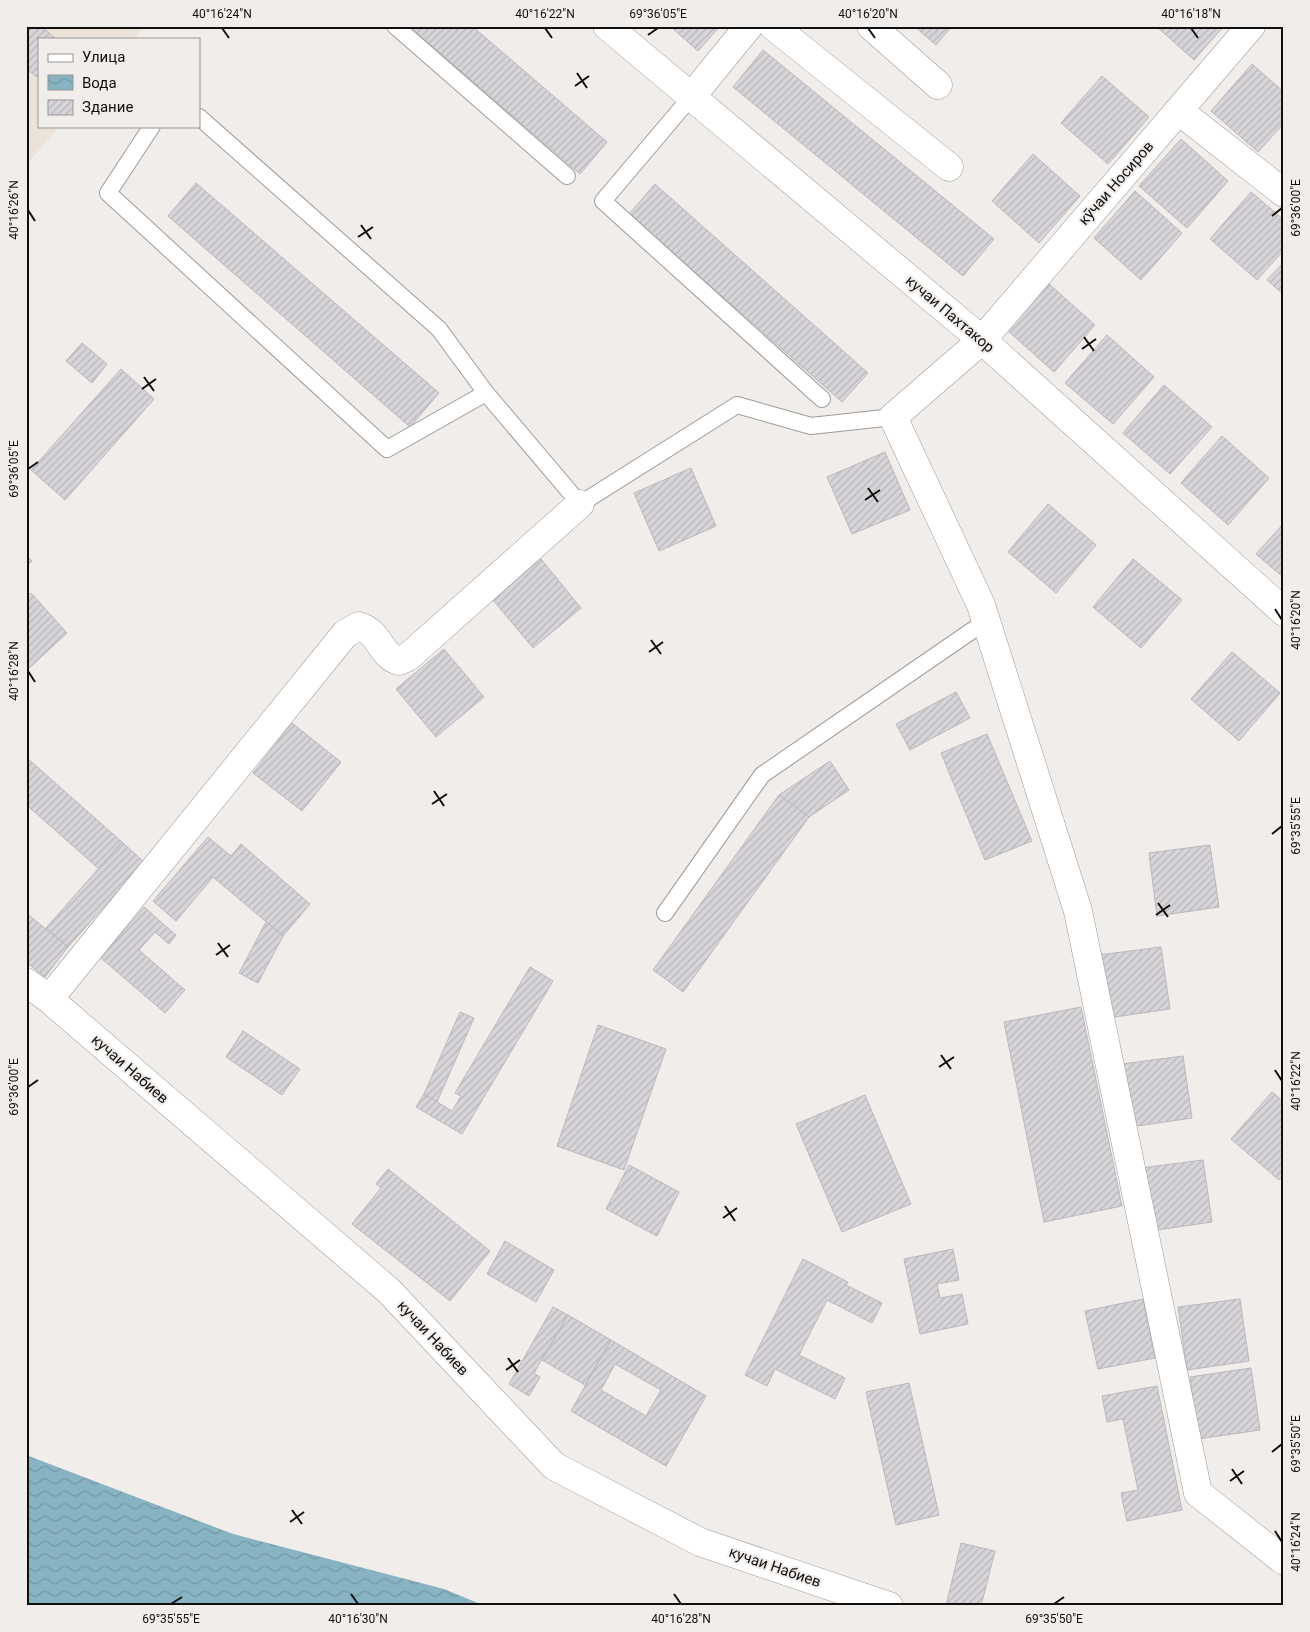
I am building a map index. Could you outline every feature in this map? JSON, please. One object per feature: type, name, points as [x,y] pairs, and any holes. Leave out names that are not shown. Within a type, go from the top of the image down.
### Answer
[{"type":"street","name":"кучаи Пахтакор","points":[[606,26],[982,340],[1284,612]]},
{"type":"street","points":[[691,97],[749,26]]},
{"type":"street","points":[[773,26],[949,167]]},
{"type":"street","points":[[871,26],[938,84]]},
{"type":"street","name":"кӯчаи Носиров","points":[[893,417],[982,340],[1251,26]]},
{"type":"street","points":[[1179,110],[1284,193]]},
{"type":"street","points":[[893,417],[981,605],[1078,911],[1198,1493],[1284,1561]]},
{"type":"street","points":[[49,999],[345,634],[359,626],[369,629],[391,658],[400,661],[408,657],[580,504]]},
{"type":"street","name":"кучаи Набиев","points":[[26,982],[49,999],[389,1291],[554,1466],[700,1542],[889,1606]]},
{"type":"lane","points":[[395,26],[567,176]]},
{"type":"lane","points":[[691,97],[603,201],[822,398]]},
{"type":"lane","points":[[200,118],[439,329],[486,393],[580,504],[737,405],[812,426],[893,417]]},
{"type":"lane","points":[[151,128],[108,193],[386,448],[486,393]]},
{"type":"lane","points":[[665,914],[762,775],[986,621]]},
{"type":"shaded area","points":[[26,26],[145,26],[135,38],[38,38],[38,128],[58,128],[26,165]]},
{"type":"water","points":[[26,1455],[233,1534],[444,1589],[485,1606],[26,1606]]},
{"type":"building","points":[[26,26],[41,26],[55,38],[38,38],[37,77],[26,68]]},
{"type":"building","points":[[409,26],[472,26],[607,142],[580,174]]},
{"type":"building","points":[[670,26],[720,26],[698,51]]},
{"type":"building","points":[[914,26],[952,26],[936,45]]},
{"type":"building","points":[[1156,26],[1224,26],[1194,60]]},
{"type":"building","points":[[763,50],[994,239],[963,276],[733,87]]},
{"type":"building","points":[[1252,64],[1284,92],[1284,123],[1258,152],[1211,111]]},
{"type":"building","points":[[1102,76],[1149,117],[1108,164],[1061,123]]},
{"type":"building","points":[[1181,139],[1228,181],[1187,228],[1139,186]]},
{"type":"building","points":[[1033,154],[1080,196],[1039,243],[992,201]]},
{"type":"building","points":[[196,183],[439,393],[410,427],[168,216]]},
{"type":"building","points":[[655,184],[868,373],[842,402],[629,214]]},
{"type":"building","points":[[1135,191],[1182,233],[1141,280],[1094,238]]},
{"type":"building","points":[[1251,192],[1284,220],[1284,250],[1257,280],[1210,239]]},
{"type":"building","points":[[1284,262],[1284,295],[1267,280]]},
{"type":"building","points":[[1048,283],[1095,325],[1054,372],[1007,330]]},
{"type":"building","points":[[1107,335],[1154,377],[1113,424],[1065,383]]},
{"type":"building","points":[[82,343],[107,364],[92,383],[66,361]]},
{"type":"building","points":[[121,369],[154,399],[65,500],[31,470]]},
{"type":"building","points":[[1164,385],[1212,427],[1170,474],[1123,433]]},
{"type":"building","points":[[1222,436],[1269,478],[1228,525],[1181,483]]},
{"type":"building","points":[[885,452],[910,510],[852,534],[827,477]]},
{"type":"building","points":[[691,468],[716,526],[659,551],[634,493]]},
{"type":"building","points":[[1048,504],[1096,545],[1056,593],[1008,552]]},
{"type":"building","points":[[1284,523],[1284,578],[1256,554]]},
{"type":"building","points":[[26,555],[32,561],[26,566]]},
{"type":"building","points":[[541,559],[581,608],[533,648],[493,600]]},
{"type":"building","points":[[1133,559],[1182,600],[1141,648],[1093,607]]},
{"type":"building","points":[[31,593],[67,633],[26,671],[26,597]]},
{"type":"building","points":[[444,649],[484,697],[436,737],[396,689]]},
{"type":"building","points":[[1232,652],[1280,693],[1239,741],[1191,699]]},
{"type":"building","points":[[956,692],[970,718],[910,750],[896,724]]},
{"type":"building","points":[[292,723],[341,762],[302,811],[253,773]]},
{"type":"building","points":[[987,734],[1032,841],[985,860],[941,753]]},
{"type":"building","points":[[26,757],[122,842],[99,869],[29,807],[26,810]]},
{"type":"building","points":[[830,761],[849,790],[809,817],[779,795]]},
{"type":"building","points":[[779,795],[809,817],[683,992],[653,970]]},
{"type":"building","points":[[208,837],[231,856],[241,844],[310,904],[283,936],[213,877],[176,921],[153,901]]},
{"type":"building","points":[[122,842],[144,862],[68,947],[46,928]]},
{"type":"building","points":[[1210,845],[1219,907],[1157,916],[1149,853]]},
{"type":"building","points":[[144,907],[176,935],[169,944],[155,932],[139,950],[185,990],[165,1013],[101,958]]},
{"type":"building","points":[[26,913],[68,947],[45,977],[26,962]]},
{"type":"building","points":[[266,922],[283,936],[258,983],[239,973]]},
{"type":"building","points":[[1161,947],[1170,1009],[1108,1018],[1099,955]]},
{"type":"building","points":[[530,967],[553,981],[462,1134],[416,1107],[424,1094],[452,1111],[461,1096],[455,1093]]},
{"type":"building","points":[[1081,1007],[1122,1206],[1044,1222],[1004,1022]]},
{"type":"building","points":[[460,1012],[474,1018],[437,1102],[424,1094]]},
{"type":"building","points":[[598,1025],[666,1049],[624,1170],[557,1146]]},
{"type":"building","points":[[243,1031],[300,1069],[282,1095],[226,1057]]},
{"type":"building","points":[[1183,1056],[1192,1118],[1130,1127],[1122,1064]]},
{"type":"building","points":[[1272,1092],[1284,1102],[1284,1175],[1279,1180],[1231,1139]]},
{"type":"building","points":[[865,1095],[911,1204],[842,1232],[796,1124]]},
{"type":"building","points":[[1203,1160],[1212,1222],[1150,1231],[1141,1168]]},
{"type":"building","points":[[629,1165],[679,1192],[657,1236],[606,1209]]},
{"type":"building","points":[[388,1169],[490,1251],[450,1301],[352,1224],[381,1188],[376,1184]]},
{"type":"building","points":[[505,1241],[554,1270],[536,1302],[487,1274]]},
{"type":"building","points":[[953,1249],[959,1280],[937,1284],[940,1298],[962,1294],[968,1324],[920,1334],[904,1259]]},
{"type":"building","points":[[803,1259],[848,1282],[846,1285],[882,1303],[872,1323],[827,1300],[799,1355],[845,1378],[835,1399],[775,1369],[767,1386],[745,1375]]},
{"type":"building","points":[[1143,1299],[1155,1358],[1098,1369],[1085,1311]]},
{"type":"building","points":[[1240,1299],[1249,1361],[1187,1370],[1178,1307]]},
{"type":"building","points":[[553,1307],[568,1315],[534,1373],[540,1377],[529,1396],[509,1384]]},
{"type":"building","points":[[568,1315],[611,1340],[585,1385],[542,1360]]},
{"type":"building","points":[[611,1340],[706,1396],[666,1466],[571,1411]],"holes":[[[615,1364],[661,1390],[646,1416],[601,1390]]]},
{"type":"building","points":[[1251,1368],[1260,1430],[1198,1439],[1190,1377]]},
{"type":"building","points":[[909,1383],[939,1515],[896,1525],[866,1392]]},
{"type":"building","points":[[1157,1386],[1182,1510],[1127,1521],[1121,1493],[1138,1490],[1123,1419],[1107,1422],[1102,1396]]},
{"type":"building","points":[[961,1543],[995,1551],[981,1606],[946,1606]]}]
